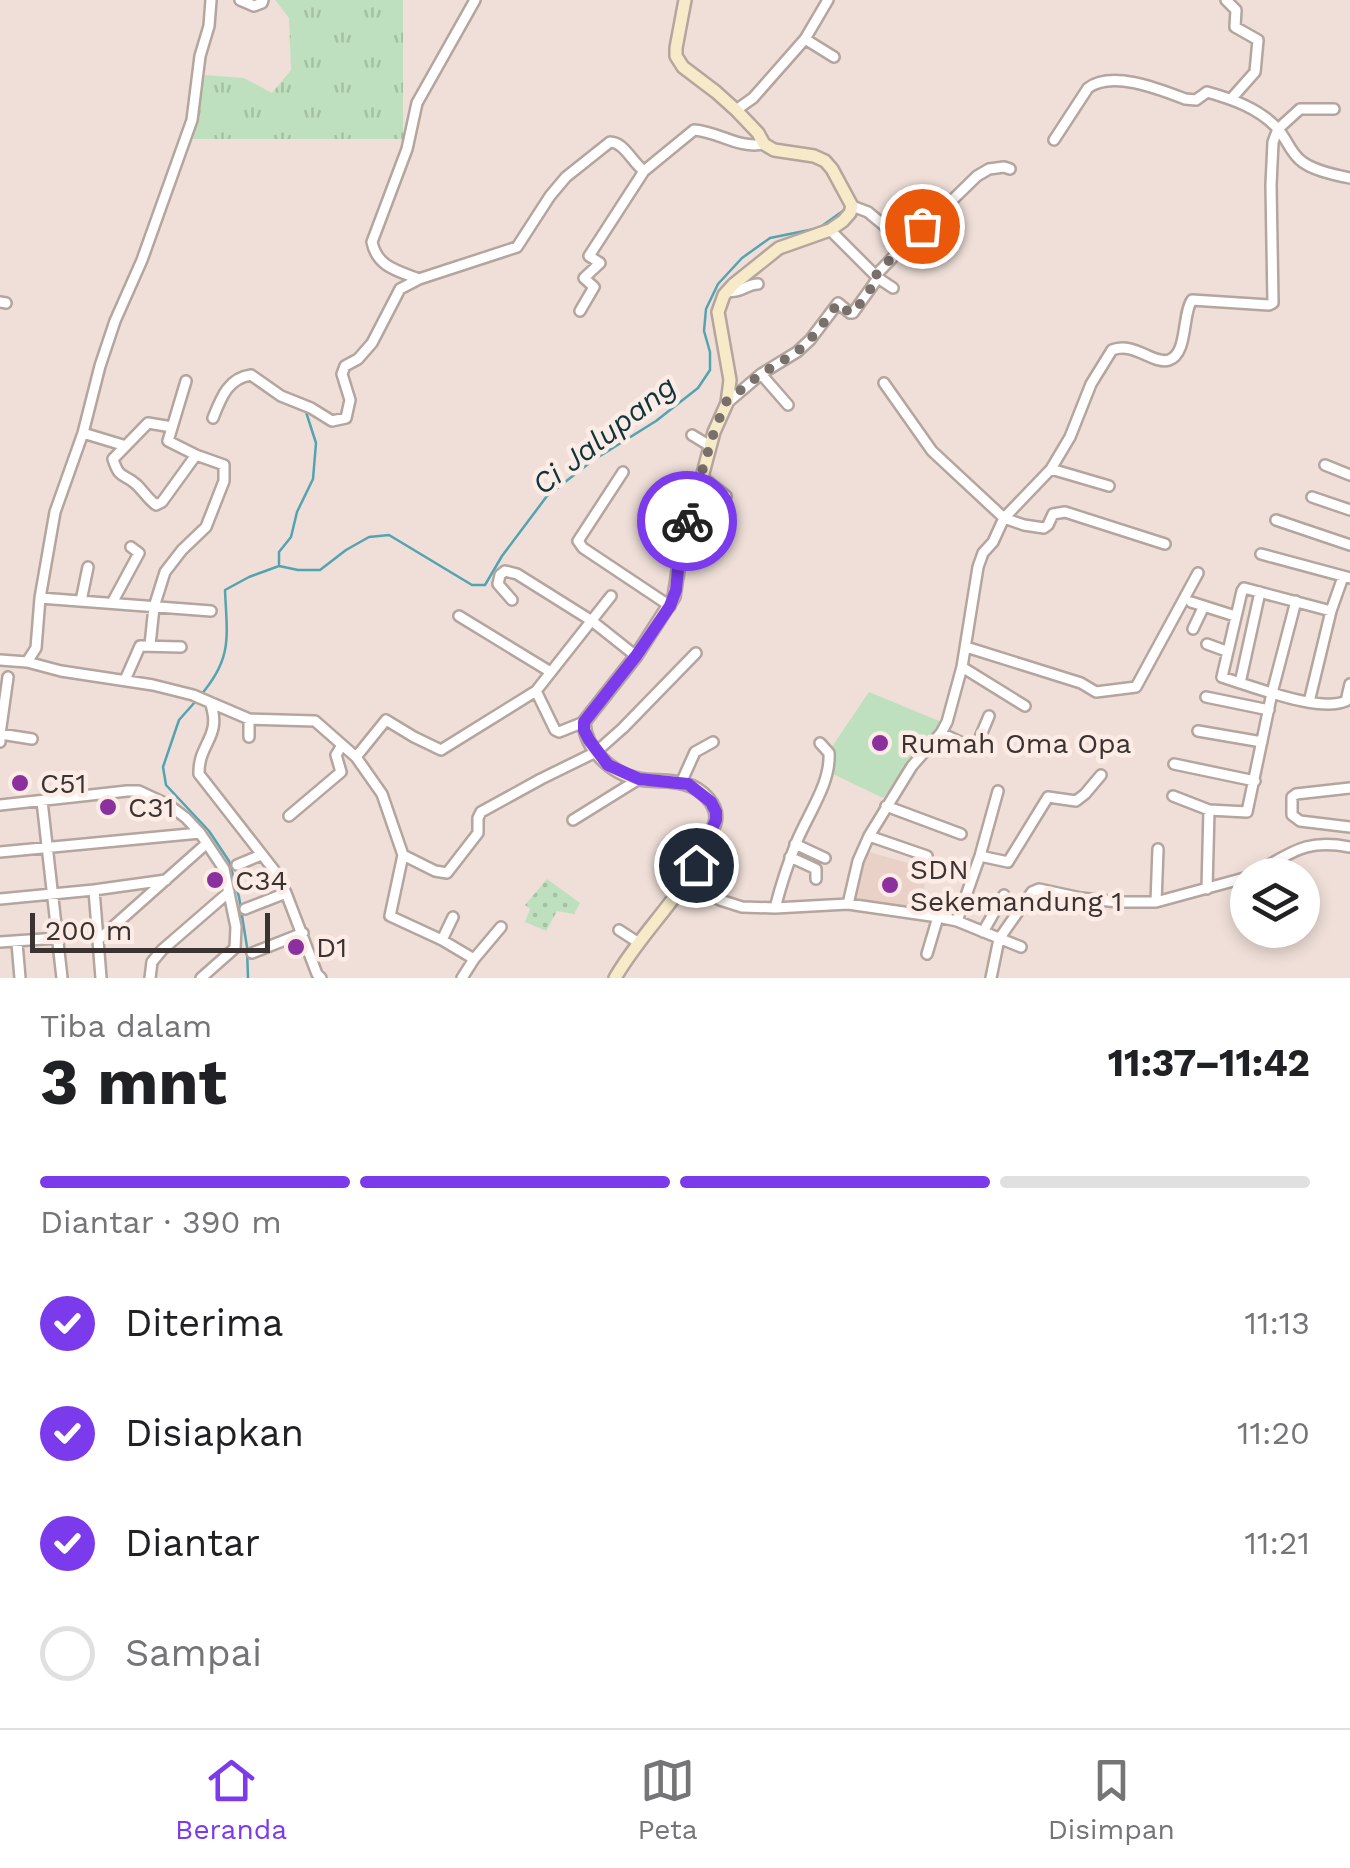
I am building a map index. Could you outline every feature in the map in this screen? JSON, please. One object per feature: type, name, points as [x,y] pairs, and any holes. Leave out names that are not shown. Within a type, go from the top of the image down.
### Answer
[{"type":"street","points":[[28,662],[36,648],[55,512],[115,321],[142,260],[192,120],[212,0]]},
{"type":"street","points":[[240,0],[254,6],[263,0]]},
{"type":"street","points":[[420,279],[386,266],[374,253],[372,242],[407,149],[417,102],[475,0]]},
{"type":"street","points":[[536,690],[555,730],[584,722],[670,606],[686,525],[730,380],[718,312],[724,295],[780,248],[830,230],[850,213],[852,206],[825,161],[774,150],[764,144],[736,110],[684,68],[676,56],[686,0]]},
{"type":"street","points":[[736,110],[753,98],[806,39],[828,0]]},
{"type":"street","points":[[1226,0],[1236,10],[1235,27],[1258,40],[1255,72],[1232,98]]},
{"type":"street","points":[[806,39],[834,58]]},
{"type":"street","points":[[1054,140],[1088,88],[1106,79],[1185,99],[1196,100],[1207,92],[1232,98],[1278,128],[1306,165],[1350,178]]},
{"type":"street","points":[[848,904],[858,861],[869,836],[912,766],[947,722],[962,667],[983,552],[993,542],[1005,517],[1051,470],[1091,384],[1112,350],[1126,347],[1161,360],[1173,357],[1183,342],[1188,304],[1192,300],[1273,303],[1273,142],[1278,128],[1300,108],[1334,109]]},
{"type":"street","points":[[580,310],[594,287],[584,278],[600,264],[589,256],[644,171],[694,130],[737,144],[764,144]]},
{"type":"street","points":[[213,418],[223,393],[239,376],[251,375],[281,396],[332,421],[346,418],[350,400],[342,374],[345,366],[372,344],[400,289],[516,247],[566,177],[610,142],[622,146],[644,171]]},
{"type":"street","points":[[726,402],[797,352],[838,303],[853,312],[904,242],[977,176],[989,168],[1010,169]]},
{"type":"street","points":[[852,206],[868,212],[904,242]]},
{"type":"street","points":[[830,230],[893,288]]},
{"type":"street","points":[[727,292],[758,284]]},
{"type":"street","points":[[761,374],[788,405]]},
{"type":"street","points":[[150,646],[154,606],[166,572],[206,527],[224,481],[224,465],[169,442],[186,380]]},
{"type":"street","points":[[884,383],[932,451],[1005,517],[1024,526],[1044,528],[1053,514],[1065,512],[1165,544]]},
{"type":"street","points":[[172,427],[148,423],[112,462],[120,475],[138,485],[156,504],[162,502],[196,455]]},
{"type":"street","points":[[83,432],[126,446]]},
{"type":"street","points":[[692,436],[710,446]]},
{"type":"street","points":[[1324,464],[1350,474]]},
{"type":"street","points":[[1051,470],[1109,486]]},
{"type":"street","points":[[624,472],[578,541],[670,606]]},
{"type":"street","points":[[702,477],[726,496],[722,520]]},
{"type":"street","points":[[1312,497],[1350,510]]},
{"type":"street","points":[[670,517],[686,525]]},
{"type":"street","points":[[1276,520],[1350,545]]},
{"type":"street","points":[[112,603],[139,553],[131,547]]},
{"type":"street","points":[[1261,554],[1346,578],[1332,611],[1309,702]]},
{"type":"street","points":[[81,601],[88,567]]},
{"type":"street","points":[[512,600],[498,584],[505,571],[518,574],[592,621],[636,656]]},
{"type":"street","points":[[966,647],[1081,683],[1096,692],[1136,687],[1198,573]]},
{"type":"street","points":[[1332,611],[1248,588],[1242,591],[1222,677],[1309,702],[1343,704],[1350,684]]},
{"type":"street","points":[[1240,683],[1260,592]]},
{"type":"street","points":[[356,757],[386,720],[440,750],[536,690],[611,596]]},
{"type":"street","points":[[40,598],[211,611]]},
{"type":"street","points":[[1173,796],[1209,810],[1248,812],[1268,710],[1296,601]]},
{"type":"street","points":[[1191,602],[1235,616]]},
{"type":"street","points":[[1192,629],[1203,608]]},
{"type":"street","points":[[459,616],[549,672]]},
{"type":"street","points":[[1207,644],[1226,651]]},
{"type":"street","points":[[125,680],[139,648],[181,647]]},
{"type":"street","points":[[403,856],[447,873],[478,833],[482,812],[596,752],[696,653]]},
{"type":"street","points":[[0,660],[28,662],[192,695],[250,719],[315,721],[356,757],[382,794],[403,856],[390,916],[474,958]]},
{"type":"street","points":[[962,667],[1025,706]]},
{"type":"street","points":[[8,677],[0,737],[32,739]]},
{"type":"street","points":[[1206,697],[1268,710]]},
{"type":"street","points":[[210,702],[216,722],[201,756],[198,774],[274,870],[303,933],[315,977]]},
{"type":"street","points":[[942,733],[976,746],[989,716]]},
{"type":"street","points":[[249,737],[250,719]]},
{"type":"street","points":[[584,722],[596,752],[608,765],[639,779],[694,787],[715,809],[716,820],[706,847],[686,883],[614,978]]},
{"type":"street","points":[[1198,731],[1262,742]]},
{"type":"street","points":[[680,782],[695,752],[713,742]]},
{"type":"street","points":[[774,908],[795,844],[828,768],[829,753],[820,744]]},
{"type":"street","points":[[289,816],[342,772],[336,755],[342,746]]},
{"type":"street","points":[[1174,764],[1255,780]]},
{"type":"street","points":[[980,856],[1008,862],[1048,797],[1080,799],[1101,775]]},
{"type":"street","points":[[572,820],[639,779]]},
{"type":"street","points":[[1350,788],[1296,794],[1290,804],[1292,815],[1300,821],[1350,827]]},
{"type":"street","points":[[0,806],[139,791],[186,818],[224,869],[236,927],[235,948],[201,978]]},
{"type":"street","points":[[957,921],[998,792]]},
{"type":"street","points":[[42,801],[62,978]]},
{"type":"street","points":[[886,806],[961,834]]},
{"type":"street","points":[[1207,889],[1209,810]]},
{"type":"street","points":[[0,852],[200,834]]},
{"type":"street","points":[[869,836],[927,856]]},
{"type":"street","points":[[1283,858],[1312,843],[1350,846]]},
{"type":"street","points":[[98,940],[206,844]]},
{"type":"street","points":[[795,844],[824,858]]},
{"type":"street","points":[[1156,902],[1158,849]]},
{"type":"street","points":[[237,866],[262,854]]},
{"type":"street","points":[[790,857],[816,869],[816,878]]},
{"type":"street","points":[[0,899],[166,880]]},
{"type":"street","points":[[991,978],[999,939],[1038,889],[1118,902],[1156,902],[1230,882]]},
{"type":"street","points":[[686,883],[742,906],[848,904],[938,917],[1021,946]]},
{"type":"street","points":[[94,890],[101,978]]},
{"type":"street","points":[[150,978],[152,962],[162,950],[229,892]]},
{"type":"street","points":[[245,909],[286,893]]},
{"type":"street","points":[[983,932],[1004,895]]},
{"type":"street","points":[[442,940],[453,917]]},
{"type":"street","points":[[927,954],[938,917]]},
{"type":"street","points":[[462,978],[501,928]]},
{"type":"street","points":[[619,930],[638,943]]},
{"type":"street","points":[[252,954],[303,933]]},
{"type":"street","points":[[0,942],[58,938]]},
{"type":"street","points":[[16,943],[20,978]]},
{"type":"shaded area","name":"SDN Sekemandung 1","points":[[865,851],[926,868],[922,911],[853,902]]},
{"type":"green space","points":[[275,0],[403,0],[403,139],[193,139],[205,75],[244,78],[272,93],[291,70],[289,18]]},
{"type":"green space","name":"Rumah Oma Opa","points":[[869,692],[944,723],[883,798],[831,773],[829,751]]},
{"type":"green space","points":[[547,879],[580,903],[574,914],[557,911],[546,931],[525,922],[530,909],[525,905]]},
{"type":"waterway","name":"Ci Jalupang","points":[[200,696],[218,670],[226,646],[225,590],[249,577],[279,566],[320,570],[369,537],[389,535],[472,585],[485,585],[547,496],[698,388],[710,370],[704,331],[706,309],[718,284],[742,258],[770,238],[819,228],[847,208]]},
{"type":"waterway","points":[[279,564],[279,552],[291,537],[297,512],[313,479],[316,443],[306,412]]},
{"type":"waterway","name":"Ci Jalupang","points":[[195,702],[179,720],[163,767],[166,785],[209,831],[229,861],[239,897],[248,978]]},
{"type":"way so far","points":[[687,521],[726,402],[797,352],[838,303],[850,313],[855,311],[878,278],[876,275],[922,226]]},
{"type":"place","name":"Rumah Oma Opa","points":[[880,743]]},
{"type":"place","name":"C51","points":[[20,783]]},
{"type":"place","name":"C31","points":[[108,807]]},
{"type":"place","name":"C34","points":[[215,880]]},
{"type":"place","name":"SDN Sekemandung 1","points":[[890,885]]},
{"type":"place","name":"D1","points":[[296,947]]},
{"type":"route","points":[[687,521],[670,606],[584,722],[584,730],[608,765],[627,776],[688,784],[711,802],[716,820],[696,865]]}]
